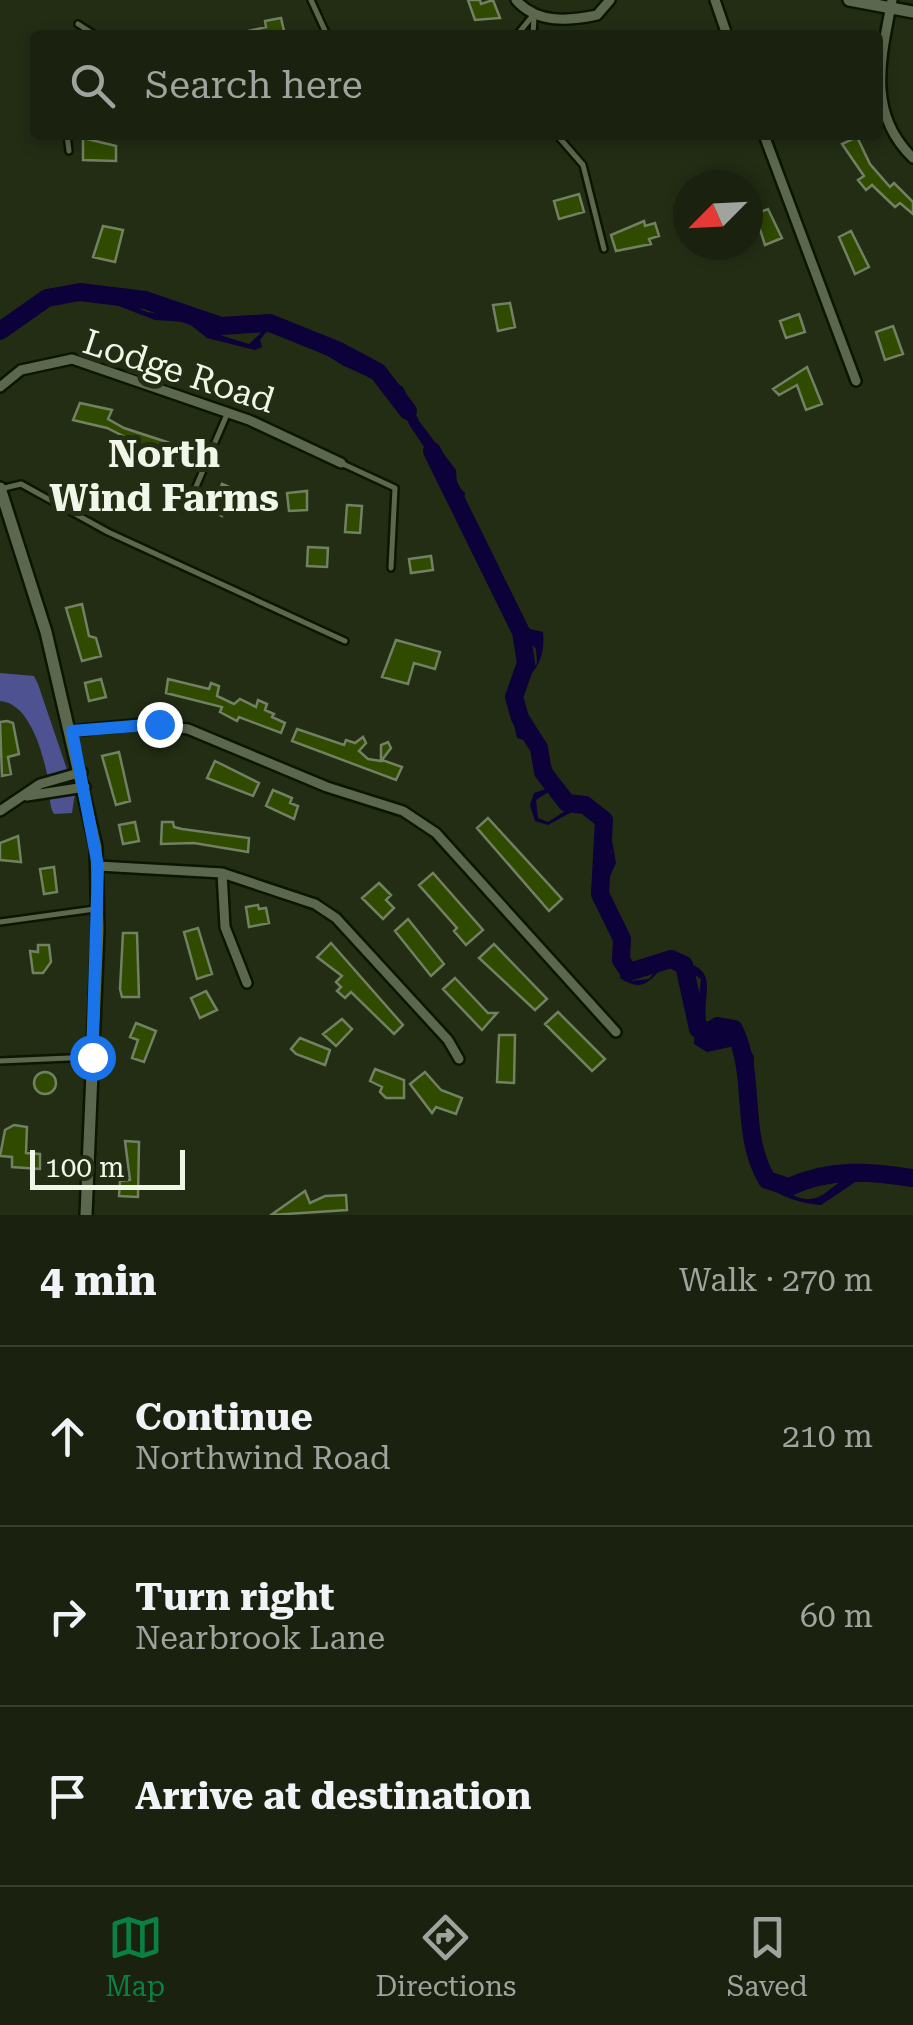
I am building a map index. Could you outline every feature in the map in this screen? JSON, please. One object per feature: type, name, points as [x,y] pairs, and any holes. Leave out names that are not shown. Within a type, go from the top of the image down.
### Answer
[{"type":"street","points":[[516,0],[534,14],[555,20],[592,16],[602,12],[610,0]]},
{"type":"street","points":[[715,0],[725,30]]},
{"type":"street","points":[[848,0],[891,4],[913,12]]},
{"type":"street","points":[[883,86],[891,4]]},
{"type":"street","points":[[883,112],[890,132],[913,158]]},
{"type":"street","points":[[766,140],[856,380]]},
{"type":"street","name":"Lodge Road","points":[[0,387],[21,370],[72,359],[228,412],[341,463]]},
{"type":"street","points":[[0,489],[24,555],[72,731],[98,866],[86,1215]]},
{"type":"street","points":[[72,731],[144,724],[188,729],[327,787],[412,815],[442,840],[616,1032]]},
{"type":"street","points":[[0,811],[40,784],[82,772]]},
{"type":"street","points":[[27,796],[85,787]]},
{"type":"street","points":[[98,866],[222,873],[296,896],[336,918],[448,1040],[459,1059]]},
{"type":"street","points":[[222,873],[225,927],[246,983]]},
{"type":"lane","points":[[311,0],[325,30]]},
{"type":"lane","points":[[521,30],[534,14]]},
{"type":"lane","points":[[532,30],[534,14]]},
{"type":"lane","points":[[78,24],[88,30]]},
{"type":"lane","points":[[68,140],[69,151]]},
{"type":"lane","points":[[561,140],[583,165],[604,249]]},
{"type":"lane","points":[[186,510],[228,412]]},
{"type":"lane","points":[[341,463],[396,488],[392,568]]},
{"type":"lane","points":[[0,489],[21,484],[125,540],[345,641]]},
{"type":"lane","points":[[0,922],[98,909]]},
{"type":"lane","points":[[0,1061],[92,1057]]},
{"type":"shaded area","points":[[58,292],[111,296],[147,312],[192,318],[220,335],[249,344],[266,328],[291,327],[352,366],[373,369],[403,387],[419,421],[456,470],[457,485],[465,493],[463,505],[487,546],[510,616],[522,627],[543,632],[541,657],[513,708],[540,745],[551,765],[553,789],[536,800],[538,818],[548,822],[576,804],[607,812],[616,863],[601,896],[628,943],[625,976],[632,981],[649,979],[662,963],[676,959],[705,975],[706,1021],[743,1040],[754,1056],[749,1151],[790,1194],[812,1199],[839,1182],[865,1173],[913,1175],[913,1182],[863,1177],[821,1205],[777,1192],[763,1181],[748,1151],[744,1051],[739,1045],[707,1052],[694,1044],[701,979],[674,961],[644,984],[630,983],[620,978],[627,946],[596,903],[612,852],[588,808],[579,808],[548,825],[535,821],[530,805],[534,793],[546,789],[551,773],[537,744],[517,738],[509,702],[515,687],[537,663],[536,649],[503,614],[448,482],[410,426],[391,387],[344,366],[287,331],[267,331],[260,340],[262,347],[255,350],[207,338],[187,322],[155,320],[90,295],[74,301],[41,300]]},
{"type":"shaded area","points":[[40,300],[0,339],[0,333],[25,308]]},
{"type":"shaded area","points":[[0,673],[34,676],[75,793],[72,813],[54,814],[39,746],[20,711],[0,701]]},
{"type":"building","points":[[468,0],[480,0],[481,4],[493,0],[500,18],[475,20]]},
{"type":"building","points":[[281,18],[284,30],[252,30],[266,27],[265,21]]},
{"type":"building","points":[[83,140],[116,146],[116,161],[83,160]]},
{"type":"building","points":[[858,140],[870,164],[890,187],[894,183],[913,202],[913,214],[900,203],[895,207],[872,185],[866,190],[858,180],[864,176],[842,144]]},
{"type":"building","points":[[579,194],[584,212],[559,219],[554,201]]},
{"type":"building","points":[[768,209],[782,238],[765,245],[763,239],[763,211]]},
{"type":"building","points":[[644,221],[645,226],[655,223],[659,236],[649,239],[651,244],[616,251],[611,235]]},
{"type":"building","points":[[103,226],[123,230],[115,262],[93,257]]},
{"type":"building","points":[[851,231],[869,267],[855,274],[839,237]]},
{"type":"building","points":[[510,303],[515,327],[498,331],[493,305]]},
{"type":"building","points":[[799,314],[805,332],[786,338],[780,321]]},
{"type":"building","points":[[893,326],[903,354],[885,360],[876,332]]},
{"type":"building","points":[[807,367],[822,404],[806,410],[797,385],[779,395],[773,389]]},
{"type":"building","points":[[80,403],[112,410],[108,419],[124,428],[179,446],[178,460],[169,457],[166,463],[159,460],[161,455],[107,428],[73,420]]},
{"type":"building","points":[[222,484],[234,489],[222,516],[212,511]]},
{"type":"building","points":[[307,491],[307,510],[289,511],[287,493]]},
{"type":"building","points":[[347,505],[362,506],[360,533],[345,532]]},
{"type":"building","points":[[308,547],[328,548],[327,567],[307,566]]},
{"type":"building","points":[[431,556],[433,570],[411,573],[409,559]]},
{"type":"building","points":[[82,604],[89,636],[96,638],[101,656],[82,661],[66,608]]},
{"type":"building","points":[[396,640],[440,652],[435,669],[414,663],[408,684],[382,677]]},
{"type":"building","points":[[101,679],[106,697],[89,701],[85,683]]},
{"type":"building","points":[[168,679],[209,689],[211,683],[219,686],[217,696],[234,704],[240,699],[256,707],[258,700],[267,704],[265,710],[285,723],[281,733],[239,717],[237,721],[220,712],[222,707],[166,693]]},
{"type":"building","points":[[0,722],[13,723],[19,754],[8,757],[11,774],[2,776]]},
{"type":"building","points":[[297,729],[344,745],[346,740],[355,743],[363,737],[366,743],[359,751],[368,759],[381,761],[381,745],[388,742],[391,748],[382,760],[402,767],[396,780],[292,741]]},
{"type":"building","points":[[119,752],[130,801],[116,805],[102,756]]},
{"type":"building","points":[[215,761],[259,783],[253,796],[207,778]]},
{"type":"building","points":[[273,790],[292,798],[290,803],[298,806],[294,819],[266,806]]},
{"type":"building","points":[[488,818],[562,899],[549,911],[477,828]]},
{"type":"building","points":[[135,822],[139,841],[123,844],[119,825]]},
{"type":"building","points":[[162,822],[173,822],[174,827],[182,829],[249,838],[248,852],[194,843],[161,844]]},
{"type":"building","points":[[18,836],[21,862],[0,860],[0,843]]},
{"type":"building","points":[[54,867],[57,892],[44,894],[40,869]]},
{"type":"building","points":[[433,873],[483,930],[466,945],[454,931],[457,928],[419,885]]},
{"type":"building","points":[[379,883],[391,895],[386,900],[394,908],[383,919],[362,898]]},
{"type":"building","points":[[258,905],[259,909],[266,908],[269,923],[249,927],[246,907]]},
{"type":"building","points":[[408,919],[444,964],[431,976],[395,931]]},
{"type":"building","points":[[198,928],[212,974],[197,979],[184,932]]},
{"type":"building","points":[[123,933],[137,933],[139,997],[122,997],[120,989]]},
{"type":"building","points":[[331,943],[403,1025],[394,1034],[351,992],[345,998],[337,991],[341,987],[336,982],[342,976],[317,957]]},
{"type":"building","points":[[494,944],[547,999],[535,1010],[479,958]]},
{"type":"building","points":[[38,945],[49,945],[51,962],[43,973],[33,973],[30,951],[38,952]]},
{"type":"building","points":[[455,978],[488,1013],[497,1013],[482,1030],[443,989]]},
{"type":"building","points":[[206,991],[217,1010],[200,1018],[191,998]]},
{"type":"building","points":[[558,1012],[605,1059],[592,1071],[545,1024]]},
{"type":"building","points":[[342,1019],[352,1029],[336,1046],[323,1034]]},
{"type":"building","points":[[136,1023],[156,1031],[144,1062],[132,1058],[138,1040],[130,1037]]},
{"type":"building","points":[[499,1035],[515,1035],[514,1083],[497,1082]]},
{"type":"building","points":[[300,1038],[330,1050],[325,1065],[291,1049]]},
{"type":"building","points":[[375,1069],[404,1080],[404,1098],[386,1098],[380,1092],[382,1087],[370,1081]]},
{"type":"building","points":[[45,1072],[53,1075],[53,1091],[45,1094],[37,1091],[34,1083],[37,1075]]},
{"type":"building","points":[[425,1072],[441,1090],[462,1098],[456,1114],[436,1107],[432,1113],[410,1084]]},
{"type":"building","points":[[14,1125],[27,1127],[26,1153],[40,1154],[40,1169],[12,1167],[12,1157],[0,1156],[5,1130]]},
{"type":"building","points":[[125,1141],[139,1142],[138,1197],[119,1196],[120,1181],[130,1180]]},
{"type":"building","points":[[305,1191],[310,1203],[325,1196],[346,1195],[347,1210],[271,1215]]},
{"type":"waterway","points":[[0,331],[47,298],[80,292],[145,300],[221,326],[270,323],[337,350],[378,372],[408,411]]},
{"type":"waterway","points":[[432,451],[521,632],[526,663],[514,697],[520,718],[539,748],[543,772],[567,803],[585,805],[604,820],[600,894],[622,939],[621,960],[629,972],[671,959],[684,965],[698,1029],[705,1034],[718,1026],[734,1029],[745,1066],[753,1143],[767,1180],[789,1187],[850,1173],[913,1178]]},
{"type":"district","name":"North Wind Farms","points":[[164,476]]},
{"type":"route","points":[[92,1057],[98,866],[72,731],[159,724]]}]
